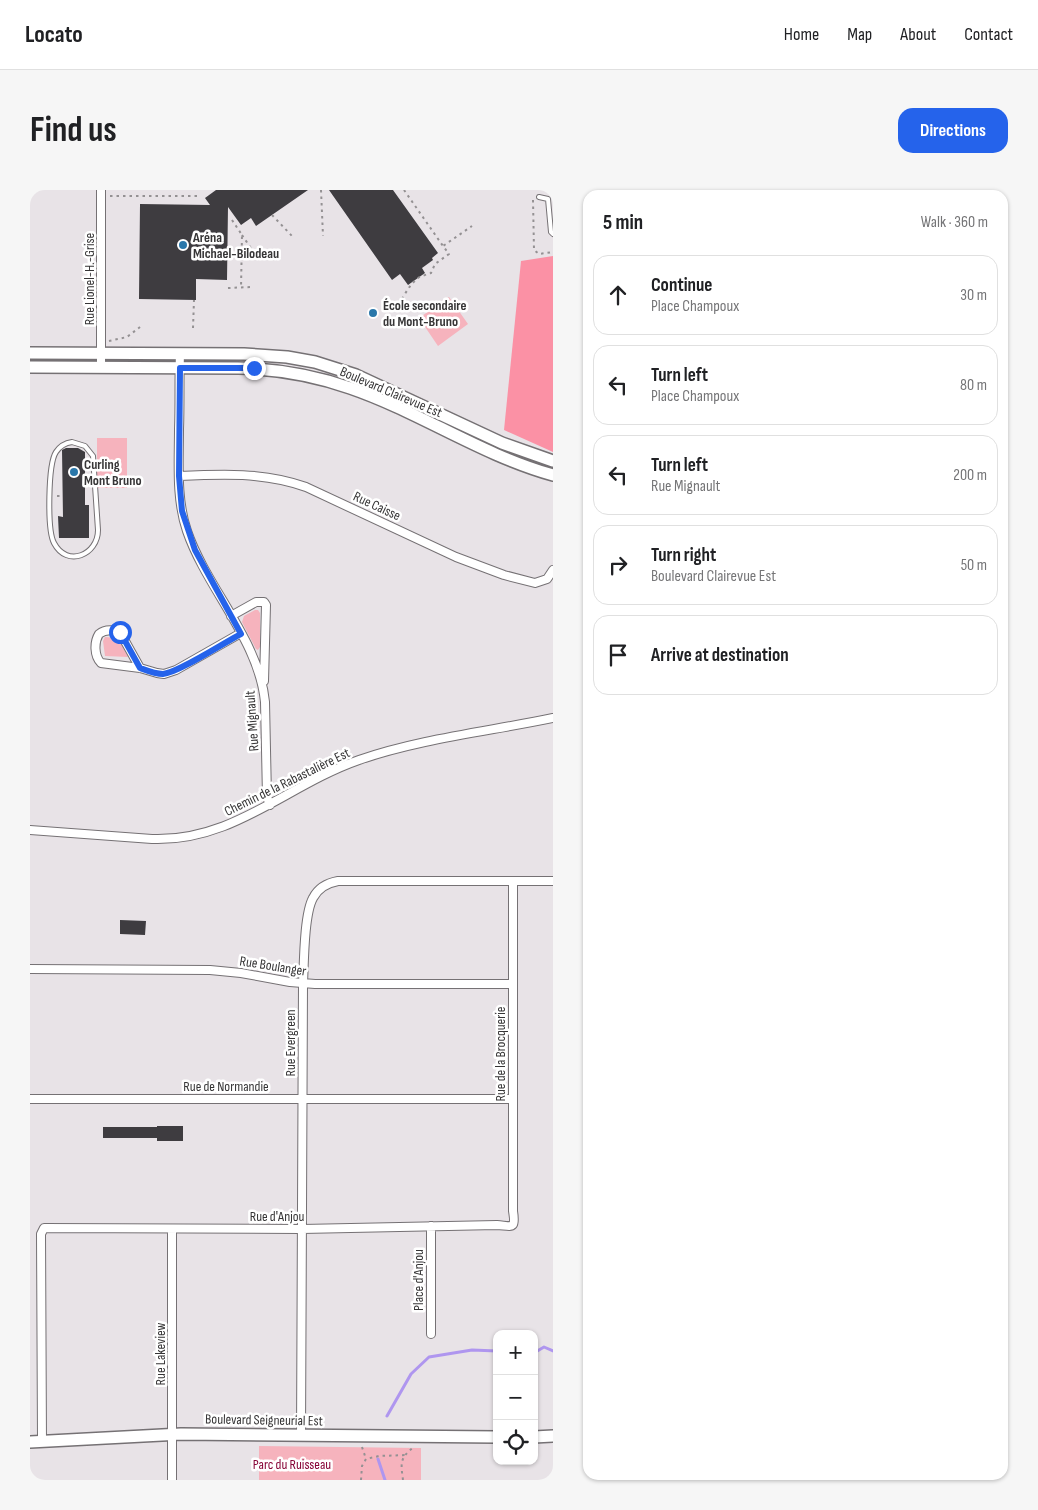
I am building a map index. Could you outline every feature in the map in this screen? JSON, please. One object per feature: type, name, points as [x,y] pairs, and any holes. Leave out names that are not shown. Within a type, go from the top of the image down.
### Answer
[{"type":"street","name":"Rue Lionel-H.-Grise","points":[[101,193],[101,368]]},
{"type":"street","name":"Boulevard Clairevue Est","points":[[30,353],[268,355],[306,361],[334,367],[387,388],[502,443],[553,461]]},
{"type":"street","name":"Rue Mignault","points":[[180,354],[180,503],[187,531],[200,560],[254,659],[264,688],[267,797],[270,805]]},
{"type":"street","name":"Boulevard Clairevue Est","points":[[30,367],[269,370],[301,374],[337,383],[367,394],[502,458],[553,475]]},
{"type":"street","name":"Rue Caisse","points":[[179,476],[251,476],[288,481],[306,487],[456,557],[504,575],[538,583],[547,579],[553,570]]},
{"type":"street","points":[[231,616],[258,601],[264,602],[266,605],[264,688]]},
{"type":"street","points":[[140,668],[120,632],[104,631],[99,634],[97,637],[96,654],[99,662],[140,668],[157,674],[169,672],[241,634]]},
{"type":"street","name":"Chemin de la Rabastalière Est","points":[[30,830],[152,839],[179,839],[224,827],[270,805],[326,774],[369,757],[430,742],[553,718]]},
{"type":"street","name":"Rue Evergreen","points":[[301,1436],[303,984],[310,904],[318,890],[329,883],[345,880],[553,881]]},
{"type":"street","name":"Rue de la Brocquerie","points":[[512,1226],[515,1222],[513,1211],[512,1099],[513,882]]},
{"type":"street","name":"Rue Boulanger","points":[[30,969],[218,970],[303,984],[512,984]]},
{"type":"street","name":"Rue de Normandie","points":[[30,1099],[512,1099]]},
{"type":"street","name":"Place d'Anjou","points":[[430,1334],[431,1226]]},
{"type":"street","name":"Rue d'Anjou","points":[[42,1441],[42,1229],[512,1226]]},
{"type":"street","name":"Rue Lakeview","points":[[172,1229],[172,1480]]},
{"type":"street","name":"Boulevard Seigneurial Est","points":[[30,1442],[172,1434],[493,1437]]},
{"type":"street","points":[[538,1437],[553,1436]]},
{"type":"lane","points":[[539,197],[548,199],[551,232],[553,234]]},
{"type":"lane","points":[[75,442],[90,450],[94,460],[98,539],[89,551],[83,555],[72,556],[61,552],[56,547],[52,540],[50,527],[49,496],[53,458],[57,450],[69,443],[75,442]]},
{"type":"path","points":[[321,190],[322,236]]},
{"type":"path","points":[[394,309],[402,302],[407,290],[416,279],[431,273],[435,264],[449,254],[404,190]]},
{"type":"path","points":[[101,193],[198,196]]},
{"type":"path","points":[[533,197],[534,250],[538,254],[553,252]]},
{"type":"path","points":[[272,215],[292,236]]},
{"type":"path","points":[[232,220],[259,260]]},
{"type":"path","points":[[443,246],[472,226]]},
{"type":"path","points":[[241,288],[242,235]]},
{"type":"path","points":[[228,288],[251,287]]},
{"type":"path","points":[[193,328],[194,300]]},
{"type":"path","points":[[108,341],[127,337],[140,327]]},
{"type":"path","points":[[403,1480],[401,1467],[406,1455],[417,1446]]},
{"type":"path","points":[[362,1447],[366,1459]]},
{"type":"path","points":[[361,1480],[362,1466],[366,1459],[378,1456],[406,1455]]},
{"type":"green space","points":[[449,297],[468,324],[438,346],[419,318]]},
{"type":"green space","points":[[97,438],[127,438],[127,488],[97,488]]},
{"type":"green space","points":[[258,610],[260,613],[260,647],[258,650],[242,622],[244,616]]},
{"type":"green space","points":[[105,637],[118,638],[128,657],[105,656],[103,641]]},
{"type":"green space","name":"Parc du Ruisseau","points":[[259,1446],[421,1448],[421,1480],[259,1480]]},
{"type":"shaded area","points":[[553,256],[553,452],[504,430],[521,261]]},
{"type":"building","name":"Aréna Michael-Bilodeau","points":[[216,190],[308,190],[256,226],[251,218],[241,225],[228,207],[227,280],[196,279],[196,300],[139,299],[140,204],[210,205],[205,198]]},
{"type":"building","points":[[329,190],[393,190],[438,253],[432,258],[433,260],[422,268],[425,273],[408,285],[400,274],[392,280]]},
{"type":"building","name":"Curling Mont Bruno","points":[[78,448],[85,452],[85,505],[89,505],[89,538],[59,538],[58,516],[63,517],[62,450]]},
{"type":"building","points":[[120,920],[146,921],[145,935],[120,934]]},
{"type":"building","points":[[183,1126],[183,1141],[157,1141],[157,1138],[103,1138],[103,1127]]},
{"type":"waterway","points":[[538,1351],[544,1347],[553,1351]]},
{"type":"waterway","points":[[387,1416],[411,1374],[429,1357],[472,1350],[493,1351]]},
{"type":"waterway","points":[[378,1459],[385,1480]]},
{"type":"place","name":"Aréna Michael-Bilodeau","points":[[183,245]]},
{"type":"place","name":"École secondaire du Mont-Bruno","points":[[373,313]]},
{"type":"place","name":"Curling Mont Bruno","points":[[74,472]]},
{"type":"route","points":[[120,632],[140,668],[157,674],[176,670],[241,634],[195,550],[187,531],[182,511],[179,476],[180,368],[254,368]]}]
